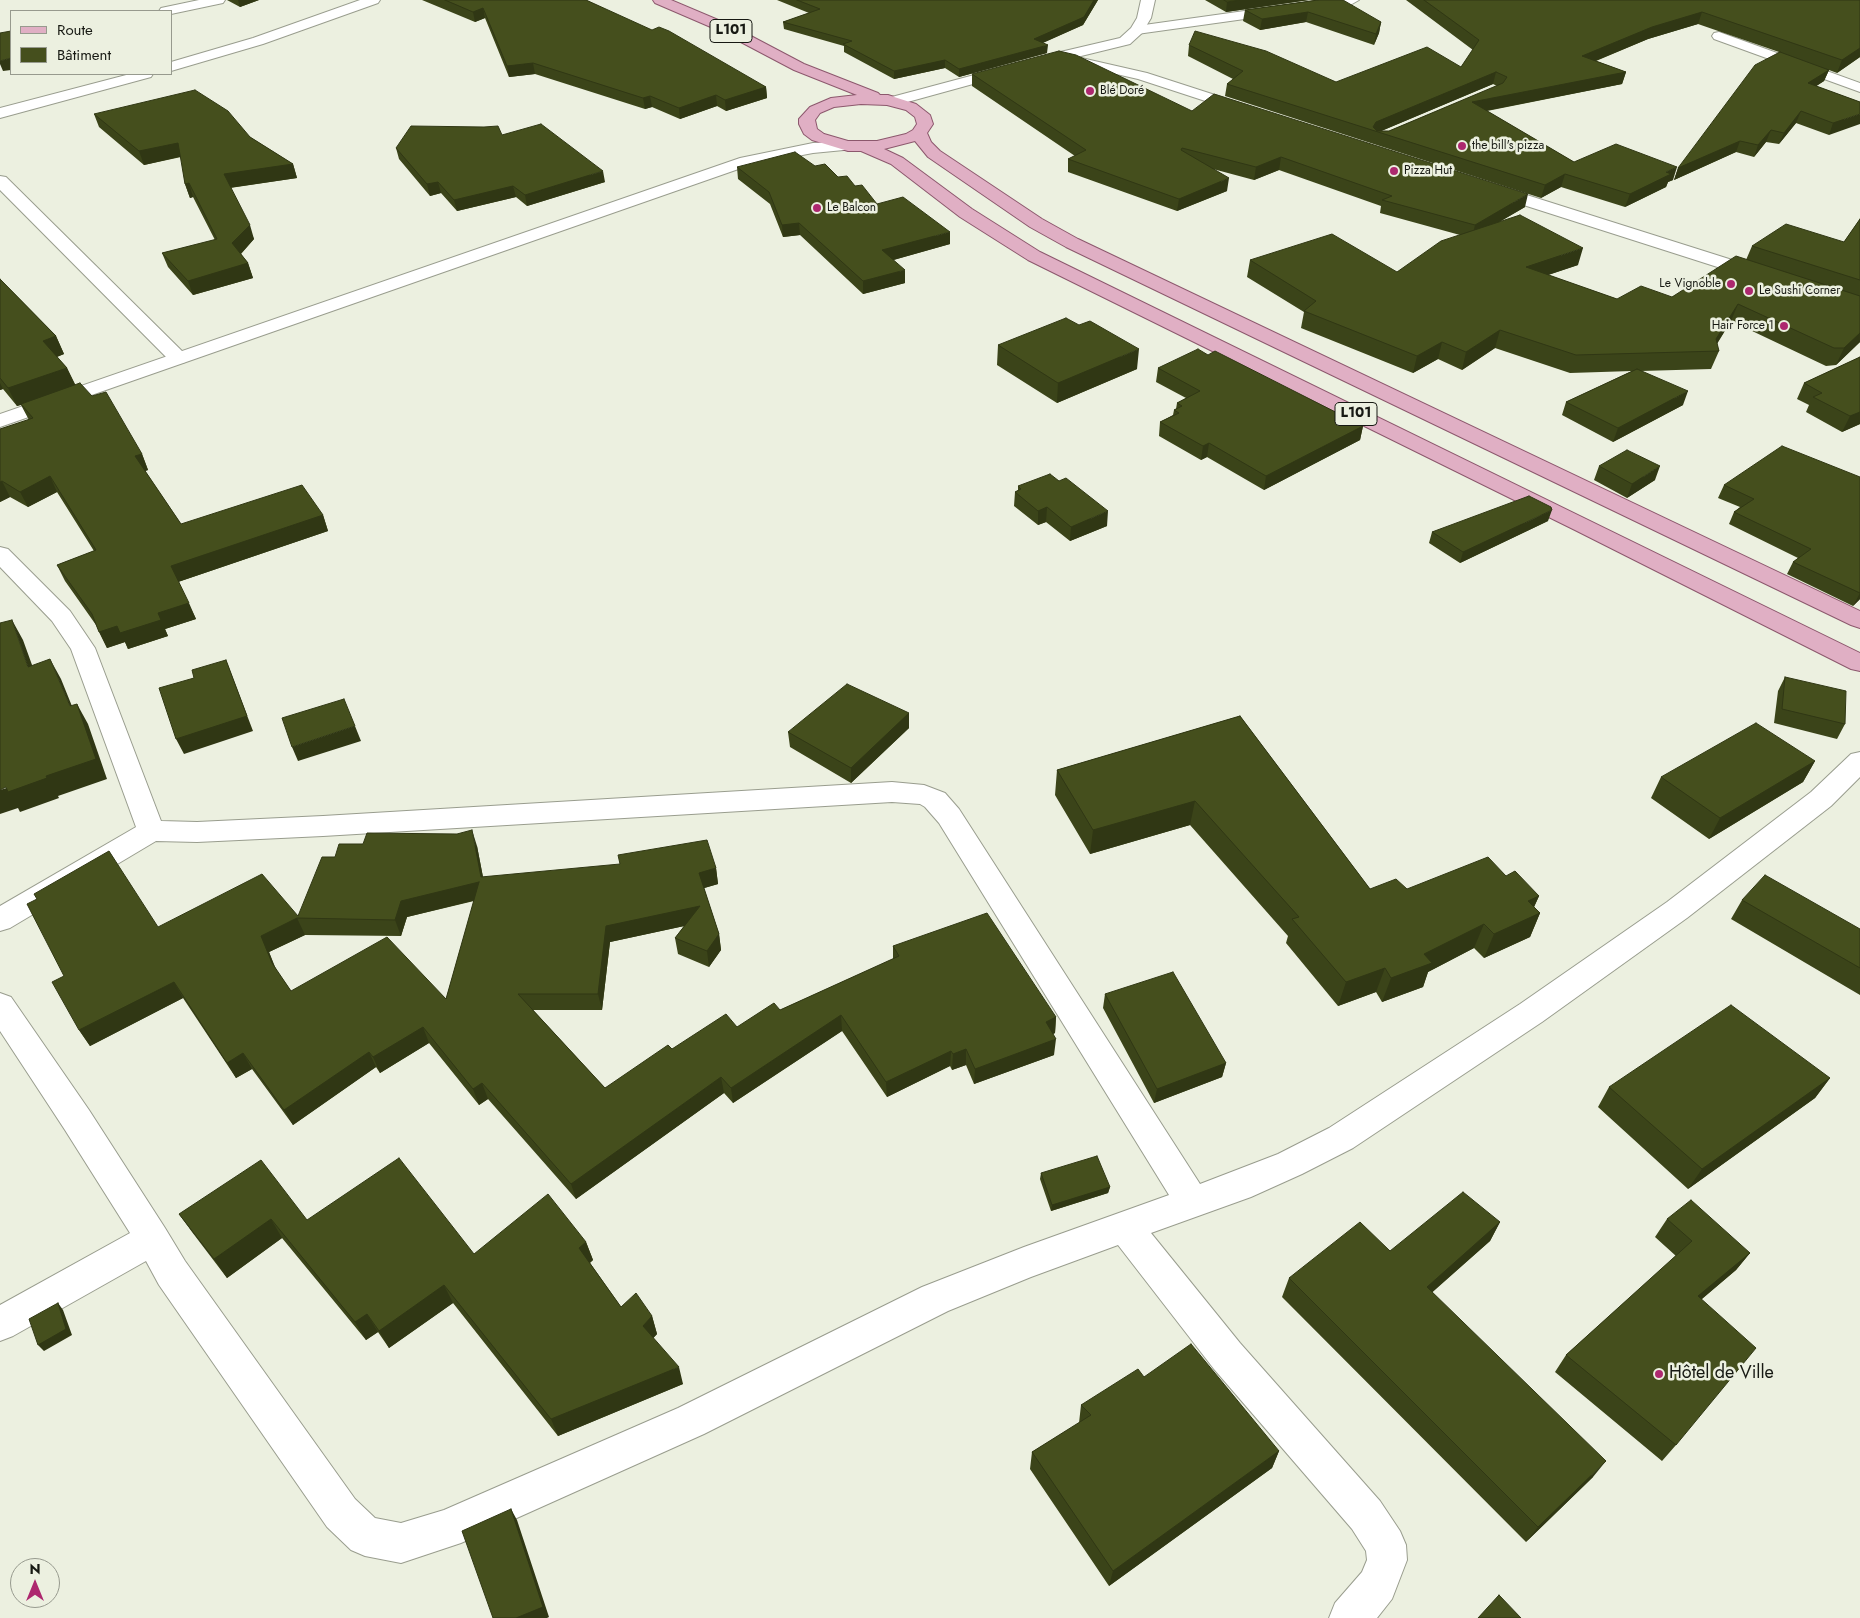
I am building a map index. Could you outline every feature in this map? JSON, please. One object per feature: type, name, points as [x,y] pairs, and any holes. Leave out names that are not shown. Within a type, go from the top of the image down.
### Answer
[{"type":"main road","name":"L101","points":[[660,0],[725,28],[799,67],[819,81],[822,86],[824,91],[822,107]]},
{"type":"main road","name":"L101","points":[[799,67],[888,100]]},
{"type":"main road","points":[[845,100],[888,100],[911,107],[926,119],[912,137],[890,144],[856,146],[818,138],[810,131],[798,130],[810,115],[822,107],[845,100]]},
{"type":"main road","name":"L101","points":[[926,119],[924,144],[934,154],[1036,223],[1072,243],[1860,620]]},
{"type":"main road","name":"L101","points":[[856,146],[897,161],[966,213],[1034,256],[1575,520],[1860,663]]},
{"type":"street","points":[[171,10],[218,0]]},
{"type":"street","points":[[172,67],[258,41],[373,0]]},
{"type":"street","points":[[1064,73],[1092,65],[1110,57],[1128,45],[1144,18],[1148,0]]},
{"type":"street","points":[[1137,30],[1352,0]]},
{"type":"street","points":[[1719,36],[1860,88]]},
{"type":"street","points":[[1083,50],[1148,65],[1257,107],[1142,76],[1054,58],[1083,50],[1128,45]]},
{"type":"street","points":[[888,100],[1026,65]]},
{"type":"street","points":[[0,113],[142,75]]},
{"type":"street","points":[[746,161],[798,130]]},
{"type":"street","points":[[0,421],[746,161],[813,148],[856,146]]},
{"type":"street","points":[[1767,262],[1480,178],[1775,280]]},
{"type":"street","points":[[0,181],[178,358]]},
{"type":"street","points":[[0,554],[61,616],[82,648],[96,678],[119,748],[151,831]]},
{"type":"street","points":[[0,1006],[78,1120],[178,1282],[341,1513],[366,1536],[401,1543],[447,1529],[691,1421],[935,1299],[1024,1263],[1125,1228],[1265,1175],[1341,1138],[1531,1013],[1692,899],[1821,799],[1860,761]]},
{"type":"street","points":[[0,920],[151,831],[197,832],[343,825],[892,792],[924,795],[935,800],[949,816],[1193,1203]]},
{"type":"street","points":[[1125,1228],[1227,1356],[1366,1515],[1386,1545],[1387,1560],[1378,1585],[1350,1618]]},
{"type":"street","points":[[0,1324],[153,1239]]},
{"type":"building","points":[[445,0],[586,0],[652,30],[659,27],[669,31],[766,87],[725,100],[716,95],[679,108],[650,96],[643,98],[533,63],[507,66],[483,8],[473,12]]},
{"type":"building","points":[[797,0],[1094,0],[1084,17],[1034,39],[1048,45],[959,69],[945,60],[894,71],[843,44],[852,41],[783,22],[820,9]]},
{"type":"building","points":[[1224,0],[1240,0],[1227,2]]},
{"type":"building","points":[[1318,0],[1343,0],[1381,22],[1376,34],[1308,12],[1262,19],[1245,10]]},
{"type":"building","points":[[1424,0],[1860,0],[1860,48],[1842,60],[1702,12],[1652,27],[1582,56],[1626,72],[1472,102],[1574,162],[1616,144],[1677,167],[1666,172],[1671,174],[1630,194],[1565,174],[1545,185],[1227,84],[1243,71],[1189,45],[1195,31],[1266,51],[1336,82],[1427,47],[1461,67],[1479,40]],"holes":[[[1496,72],[1507,77],[1503,83],[1389,131],[1377,131],[1373,127],[1376,122]]]},
{"type":"building","points":[[10,31],[10,58],[0,61],[0,33]]},
{"type":"building","points":[[1059,51],[1076,55],[1192,111],[1214,94],[1528,194],[1475,225],[1382,200],[1392,196],[1281,157],[1256,167],[1182,148],[1181,150],[1229,178],[1179,199],[1068,159],[1086,150],[972,74]]},
{"type":"building","points":[[1780,52],[1829,70],[1808,83],[1860,102],[1860,114],[1833,123],[1801,111],[1784,133],[1771,130],[1758,145],[1740,141],[1678,168],[1755,65]]},
{"type":"building","points":[[195,90],[228,111],[250,137],[293,164],[224,174],[250,225],[232,243],[248,263],[188,281],[162,253],[217,239],[189,183],[185,184],[178,143],[139,151],[94,114]]},
{"type":"building","points":[[541,124],[603,171],[525,195],[513,186],[454,200],[438,182],[427,184],[396,148],[411,126],[498,126],[502,135]]},
{"type":"building","points":[[795,152],[815,166],[825,164],[838,177],[847,176],[855,186],[862,185],[877,204],[903,197],[950,232],[882,250],[905,270],[863,281],[799,223],[782,225],[769,192],[737,167]]},
{"type":"building","points":[[1520,215],[1583,248],[1526,267],[1617,299],[1641,286],[1672,297],[1736,256],[1860,296],[1860,333],[1844,348],[1834,348],[1738,304],[1716,339],[1719,351],[1576,355],[1500,330],[1466,352],[1442,342],[1417,356],[1304,311],[1316,301],[1250,260],[1332,234],[1397,272],[1441,241]]},
{"type":"building","points":[[1860,219],[1860,280],[1752,246],[1786,224],[1844,242]]},
{"type":"building","points":[[0,279],[56,336],[43,341],[67,368],[8,388],[0,378]]},
{"type":"building","points":[[1066,318],[1079,325],[1090,321],[1139,349],[1058,383],[998,345]]},
{"type":"building","points":[[1198,349],[1208,355],[1215,351],[1363,426],[1266,476],[1209,443],[1203,446],[1160,422],[1179,413],[1174,410],[1182,406],[1177,403],[1200,391],[1158,368]]},
{"type":"building","points":[[1860,357],[1860,412],[1850,416],[1813,397],[1822,393],[1804,383]]},
{"type":"building","points":[[1637,369],[1688,391],[1618,428],[1566,402]]},
{"type":"building","points":[[80,383],[92,396],[106,392],[142,454],[135,456],[181,524],[302,485],[323,515],[171,566],[189,603],[158,613],[161,620],[120,633],[117,626],[99,632],[92,614],[57,565],[96,550],[50,476],[20,492],[2,481],[0,482],[0,429],[33,418],[21,404]]},
{"type":"building","points":[[1782,446],[1860,477],[1860,593],[1793,562],[1811,549],[1734,512],[1754,499],[1724,485]]},
{"type":"building","points":[[1627,450],[1660,466],[1632,484],[1599,466]]},
{"type":"building","points":[[1050,474],[1059,481],[1066,478],[1108,511],[1071,527],[1047,507],[1038,511],[1015,492],[1021,489],[1018,486]]},
{"type":"building","points":[[1529,496],[1551,507],[1552,510],[1463,552],[1432,532]]},
{"type":"building","points":[[12,620],[28,667],[50,659],[70,706],[77,704],[96,759],[46,776],[47,778],[8,792],[6,787],[0,790],[0,623]]},
{"type":"building","points":[[226,660],[247,716],[176,739],[159,688],[194,678],[192,670]]},
{"type":"building","points":[[1785,677],[1846,691],[1845,724],[1782,709]]},
{"type":"building","points":[[847,684],[909,713],[851,768],[788,732]]},
{"type":"building","points":[[344,699],[355,726],[292,747],[282,718]]},
{"type":"building","points":[[1240,716],[1370,889],[1396,879],[1407,889],[1488,857],[1506,876],[1515,871],[1539,896],[1528,901],[1540,913],[1494,934],[1484,924],[1424,954],[1432,963],[1391,978],[1385,968],[1346,982],[1292,919],[1299,917],[1195,801],[1093,830],[1057,770]]},
{"type":"building","points":[[1756,723],[1815,761],[1720,818],[1661,777]]},
{"type":"building","points":[[472,830],[481,877],[620,864],[618,855],[707,840],[716,868],[699,873],[719,934],[707,951],[675,938],[700,906],[606,926],[598,994],[518,994],[605,1088],[668,1045],[672,1049],[726,1014],[737,1027],[774,1003],[780,1010],[899,956],[893,946],[987,913],[1056,1017],[1046,1022],[1056,1039],[975,1069],[966,1049],[953,1054],[951,1051],[886,1082],[841,1015],[731,1088],[721,1077],[571,1184],[482,1083],[473,1089],[423,1027],[373,1057],[369,1052],[284,1110],[243,1053],[227,1063],[174,982],[79,1030],[52,982],[64,976],[27,904],[37,899],[34,894],[109,851],[158,927],[262,874],[298,916],[322,857],[335,857],[339,844],[363,844],[367,833],[457,834]],"holes":[[[479,882],[446,999],[387,937],[291,991],[272,963],[261,936],[297,918],[395,920],[401,901]]]},
{"type":"building","points":[[1765,875],[1860,929],[1860,968],[1742,900]]},
{"type":"building","points":[[1173,972],[1226,1063],[1157,1089],[1105,994]]},
{"type":"building","points":[[1731,1005],[1830,1078],[1702,1169],[1609,1087]]},
{"type":"building","points":[[1097,1156],[1110,1187],[1052,1205],[1041,1173]]},
{"type":"building","points":[[399,1158],[474,1254],[548,1194],[586,1242],[579,1248],[621,1307],[636,1293],[652,1316],[643,1326],[679,1367],[551,1419],[444,1285],[379,1331],[367,1314],[355,1322],[271,1219],[214,1259],[179,1214],[261,1160],[307,1220]]},
{"type":"building","points":[[1463,1192],[1500,1222],[1427,1287],[1606,1461],[1538,1527],[1289,1278],[1360,1222],[1390,1251]]},
{"type":"building","points":[[1691,1200],[1750,1253],[1698,1296],[1756,1348],[1676,1445],[1566,1355],[1692,1241],[1667,1219]]},
{"type":"building","points":[[58,1303],[66,1329],[38,1345],[29,1319]]},
{"type":"building","points":[[1191,1344],[1279,1451],[1113,1571],[1032,1452],[1091,1415],[1081,1405],[1138,1369],[1144,1377]]},
{"type":"building","points":[[511,1509],[543,1607],[516,1618],[493,1618],[462,1531]]},
{"type":"building","points":[[1499,1595],[1521,1618],[1478,1618]]},
{"type":"place","name":"Blé Doré","points":[[1090,91]]},
{"type":"place","name":"the bill's pizza","points":[[1462,146]]},
{"type":"place","name":"Pizza Hut","points":[[1394,171]]},
{"type":"place","name":"Le Balcon","points":[[817,208]]},
{"type":"place","name":"Le Vignoble","points":[[1731,284]]},
{"type":"place","name":"Le Sushi Corner","points":[[1749,291]]},
{"type":"place","name":"Hair Force 1","points":[[1784,326]]},
{"type":"place","name":"Hôtel de Ville","points":[[1659,1374]]}]
